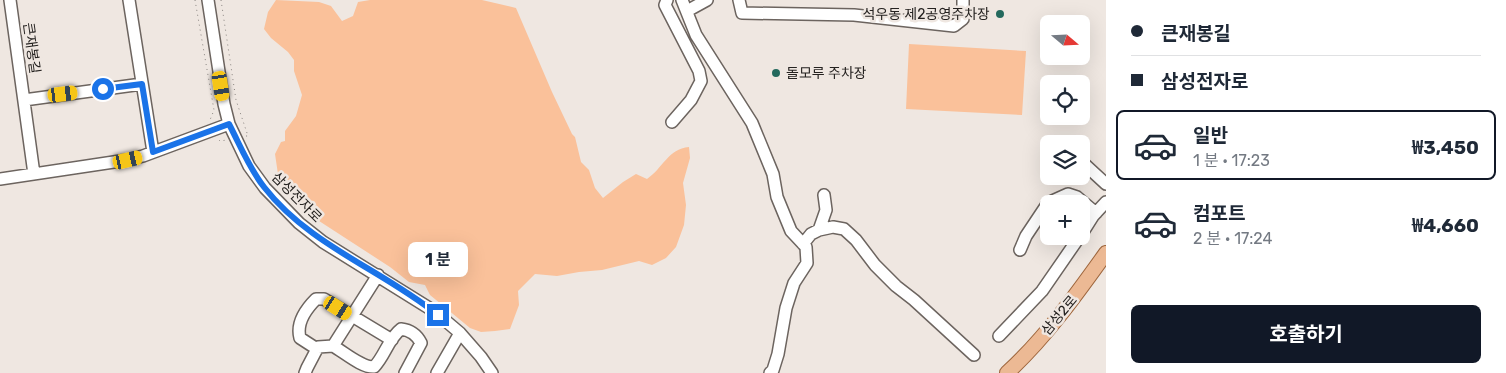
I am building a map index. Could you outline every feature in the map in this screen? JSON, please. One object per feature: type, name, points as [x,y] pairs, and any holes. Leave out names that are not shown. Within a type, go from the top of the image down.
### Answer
[{"type":"main road","name":"삼성2로","points":[[1006,373],[1020,361],[1073,300],[1106,253]]},
{"type":"street","name":"큰재봉길","points":[[10,0],[34,174]]},
{"type":"street","points":[[129,0],[153,152]]},
{"type":"street","name":"삼성전자로","points":[[208,0],[224,104],[229,124],[250,166],[265,188],[299,223],[323,242],[429,308],[460,333],[492,373]]},
{"type":"street","points":[[666,0],[665,5],[699,71],[702,81],[691,100],[672,122]]},
{"type":"street","points":[[682,0],[696,35],[752,123],[773,174],[777,197],[791,231],[806,247],[807,263],[794,284],[786,308],[778,354],[773,370],[770,373]]},
{"type":"street","points":[[687,11],[707,0]]},
{"type":"street","points":[[740,0],[742,13],[854,15],[954,26],[963,18],[963,0]]},
{"type":"street","points":[[24,100],[142,84]]},
{"type":"street","points":[[0,179],[110,163],[143,156],[229,124]]},
{"type":"street","points":[[1090,169],[1106,184]]},
{"type":"street","points":[[1020,250],[1026,236],[1048,203],[1068,194],[1077,197],[1096,213]]},
{"type":"street","points":[[819,230],[826,210],[824,195]]},
{"type":"street","points":[[1090,222],[1106,202]]},
{"type":"street","points":[[803,244],[811,234],[819,230],[833,227],[844,229],[896,286],[974,355]]},
{"type":"street","points":[[999,336],[1042,291],[1075,245]]},
{"type":"street","points":[[333,346],[378,275]]},
{"type":"street","points":[[392,340],[324,299],[316,299],[304,314],[298,331],[300,338],[317,349],[333,346],[369,368],[379,363],[392,340],[395,334],[401,330],[406,330],[419,338],[421,343],[405,373]]},
{"type":"street","points":[[437,373],[460,333]]},
{"type":"street","points":[[306,373],[317,349]]},
{"type":"path","points":[[195,0],[214,110],[212,117],[209,119]]},
{"type":"path","points":[[220,0],[236,100],[248,136]]},
{"type":"shaded area","points":[[276,0],[319,2],[331,6],[342,21],[353,16],[358,2],[370,0],[482,0],[516,8],[552,92],[575,137],[581,162],[589,170],[595,188],[603,198],[636,174],[647,179],[676,151],[689,147],[690,158],[683,183],[686,205],[684,225],[676,247],[666,258],[652,265],[639,261],[602,270],[557,276],[535,274],[518,291],[519,305],[510,329],[481,332],[470,328],[430,295],[425,285],[409,282],[390,267],[316,219],[279,181],[275,154],[281,142],[285,141],[285,131],[296,116],[302,95],[294,71],[294,60],[264,29],[268,12]]},
{"type":"shaded area","points":[[909,44],[1026,51],[1022,115],[906,109]]},
{"type":"place","name":"석우동 제2공영주차장","points":[[1000,14]]},
{"type":"place","name":"돌모루 주차장","points":[[776,73]]},
{"type":"route","points":[[103,89],[142,84],[153,152],[229,124],[250,166],[265,188],[299,223],[323,242],[438,315]]}]
